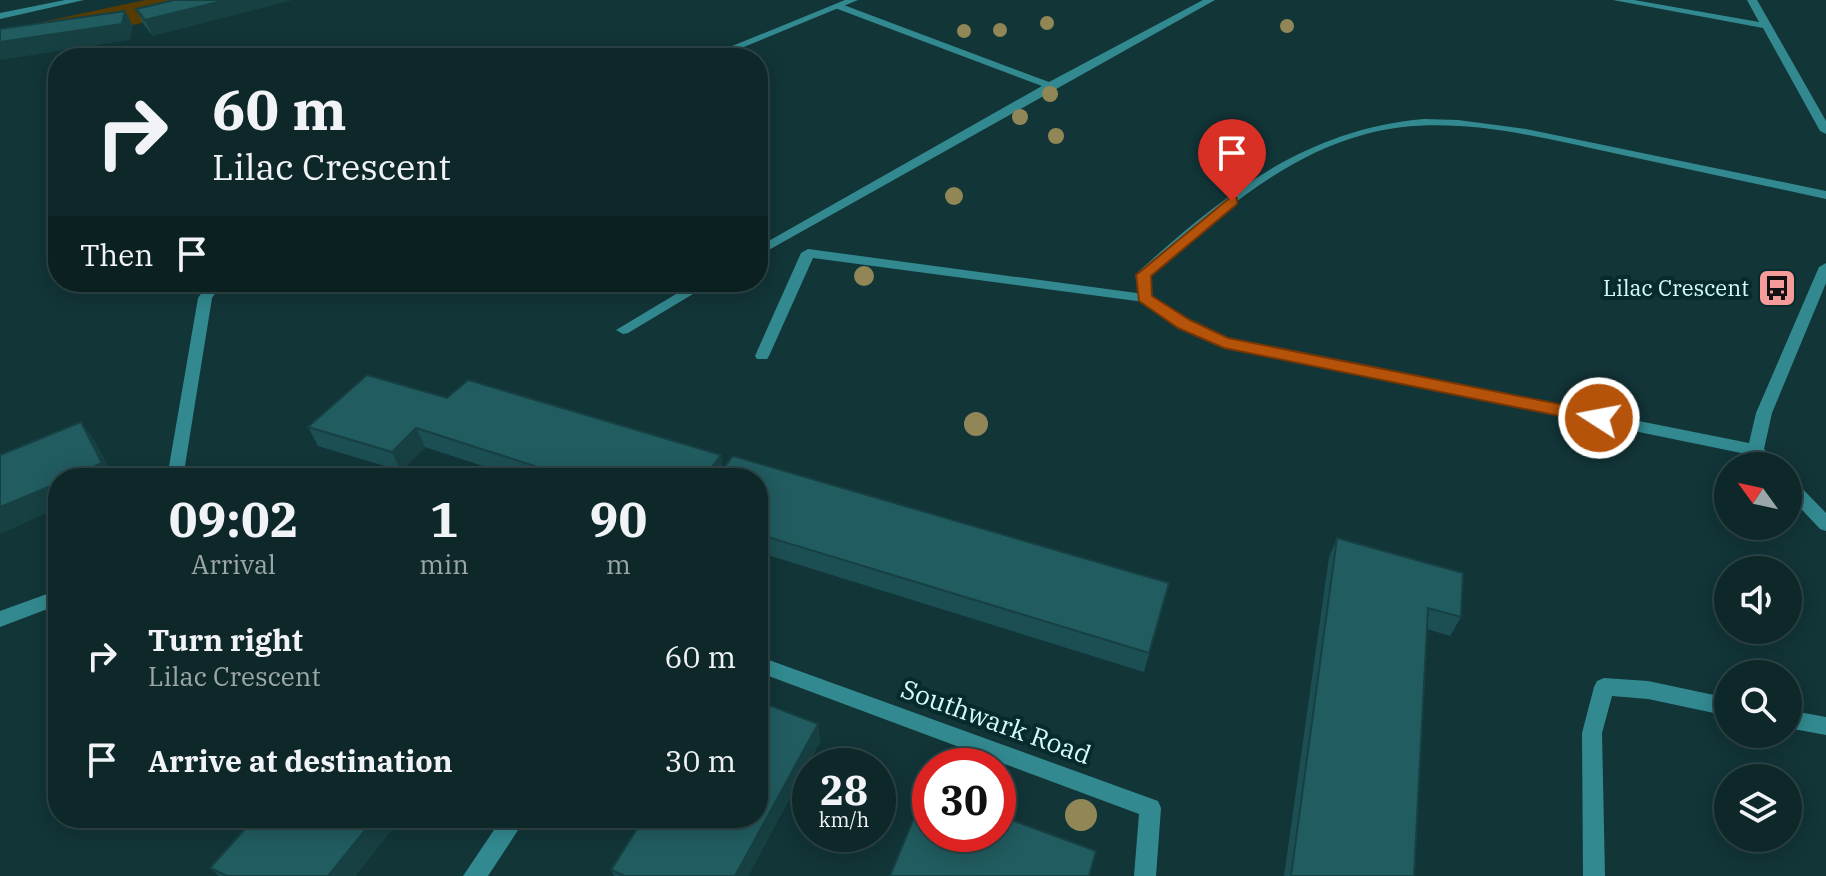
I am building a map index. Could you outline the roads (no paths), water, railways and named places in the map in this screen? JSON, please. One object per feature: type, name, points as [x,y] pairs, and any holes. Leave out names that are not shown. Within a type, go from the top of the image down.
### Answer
[{"type":"street","points":[[0,16],[79,0]]},
{"type":"street","points":[[733,48],[853,0]]},
{"type":"street","points":[[768,246],[1050,86],[1210,0]]},
{"type":"street","points":[[1618,0],[1763,25]]},
{"type":"street","points":[[1752,0],[1763,25],[1826,131]]},
{"type":"street","points":[[838,6],[1050,86]]},
{"type":"street","points":[[1144,298],[1143,275],[1253,184],[1311,152],[1361,131],[1451,123],[1505,128],[1826,195]]},
{"type":"street","points":[[762,356],[808,253],[1144,298],[1184,324],[1224,343],[1756,450],[1764,413],[1826,267]]},
{"type":"street","points":[[177,468],[205,298],[209,292]]},
{"type":"street","points":[[623,330],[689,292]]},
{"type":"street","points":[[1802,499],[1826,524]]},
{"type":"street","points":[[0,619],[48,601]]},
{"type":"street","name":"Southwark Road","points":[[768,668],[1150,808],[1145,876]]},
{"type":"street","points":[[1594,876],[1592,733],[1604,687],[1648,690],[1714,704]]},
{"type":"street","points":[[1802,722],[1826,726]]},
{"type":"street","points":[[474,876],[508,828]]},
{"type":"place","name":"Lilac Crescent","points":[[1777,288]]}]
